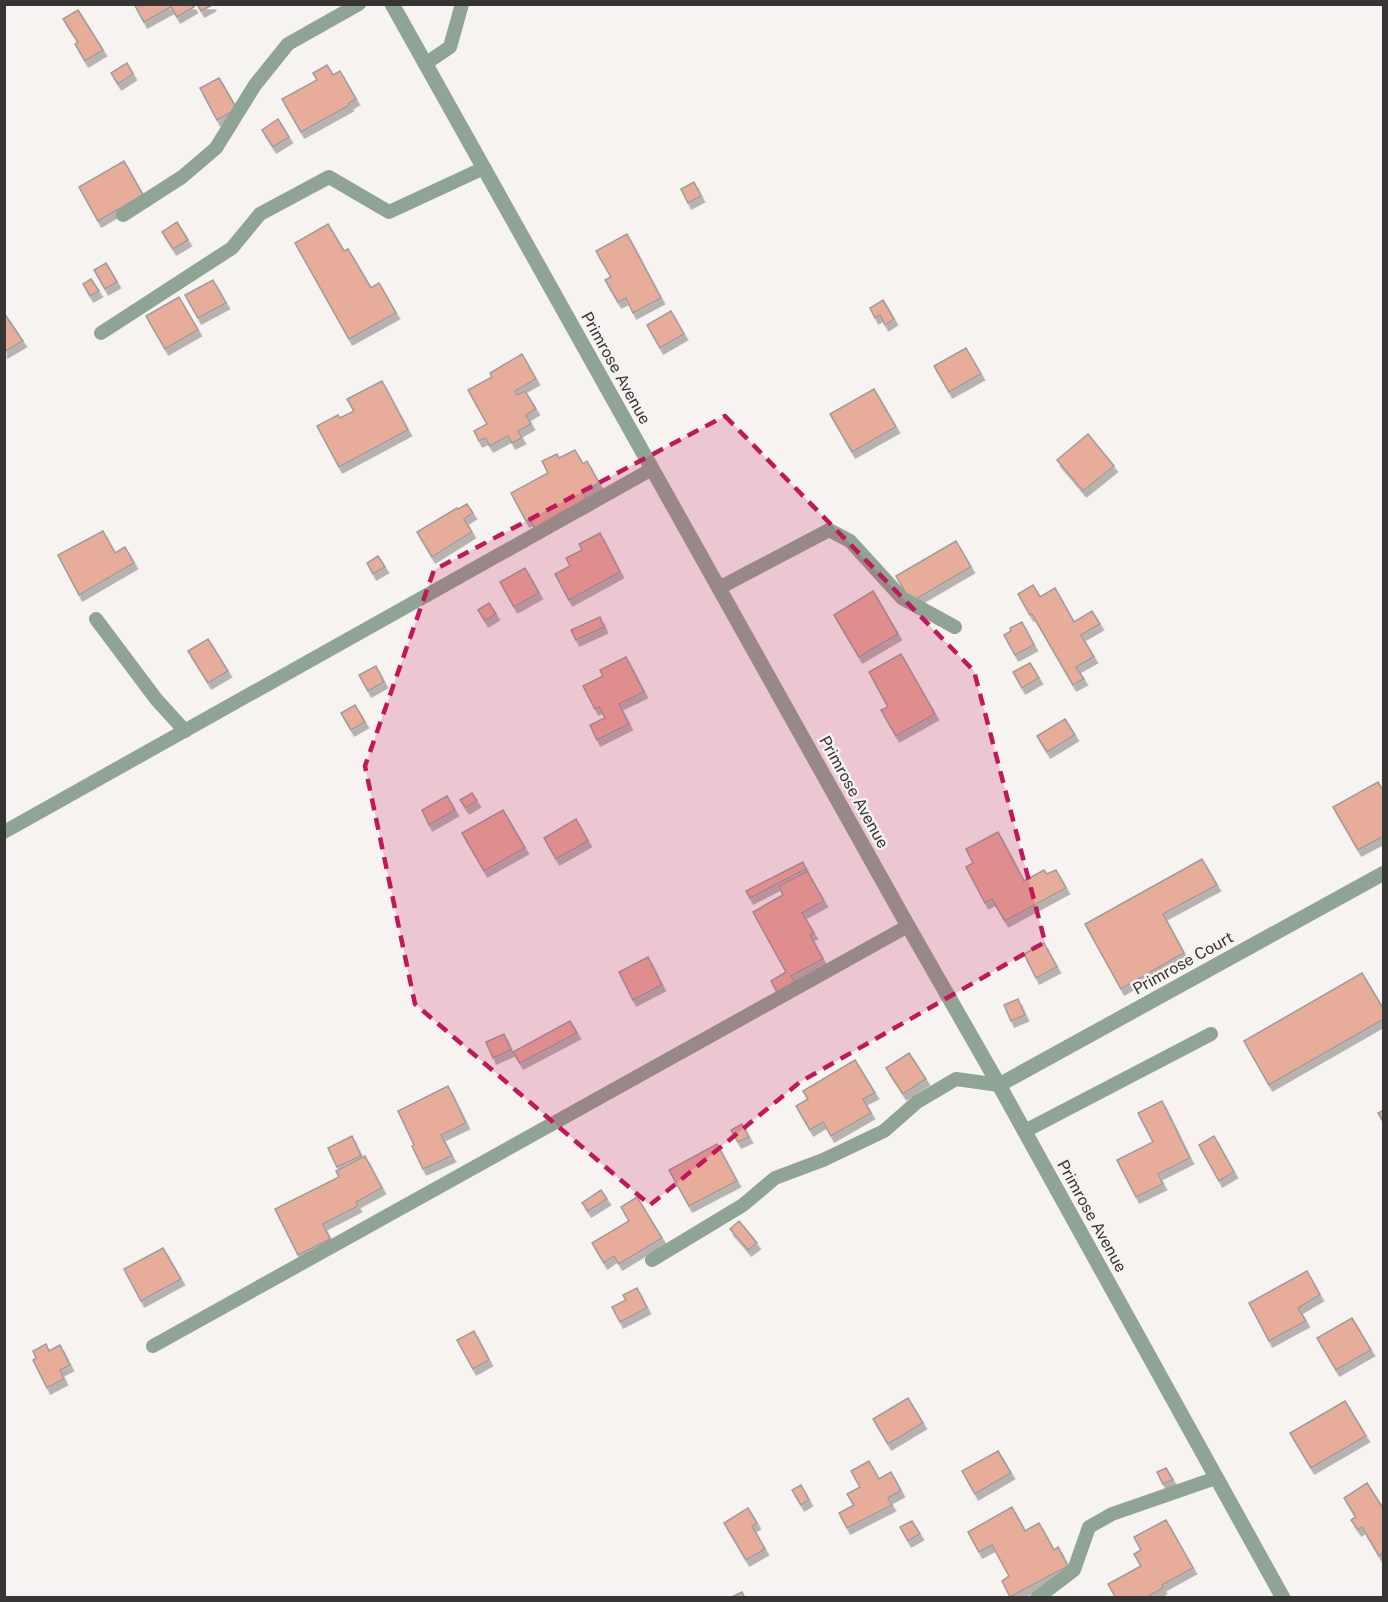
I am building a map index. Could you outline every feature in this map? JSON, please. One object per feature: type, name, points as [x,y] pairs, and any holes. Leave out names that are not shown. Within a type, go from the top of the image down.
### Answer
[{"type":"street","name":"Primrose Avenue","points":[[392,4],[1025,1131],[1283,1598]]},
{"type":"street","name":"Primrose Court","points":[[999,1085],[1383,873]]},
{"type":"lane","points":[[123,215],[182,177],[216,148],[255,85],[288,45],[359,4]]},
{"type":"lane","points":[[425,64],[450,47],[462,4]]},
{"type":"lane","points":[[101,333],[232,248],[260,214],[329,177],[389,212],[484,168]]},
{"type":"lane","points":[[4,831],[652,469]]},
{"type":"lane","points":[[719,588],[829,531],[850,541],[902,598],[955,627]]},
{"type":"lane","points":[[96,619],[156,699],[185,731]]},
{"type":"lane","points":[[153,1346],[908,926]]},
{"type":"lane","points":[[1025,1131],[1211,1034]]},
{"type":"lane","points":[[652,1260],[743,1205],[775,1178],[824,1160],[884,1131],[918,1102],[956,1079],[999,1085]]},
{"type":"lane","points":[[1037,1598],[1074,1570],[1089,1527],[1112,1514],[1216,1478]]},
{"type":"highlighted area","points":[[725,416],[974,671],[1045,942],[800,1082],[650,1205],[415,1004],[365,766],[434,570]]},
{"type":"building","points":[[134,4],[192,4],[194,7],[177,17],[171,7],[144,22]]},
{"type":"building","points":[[197,4],[212,4],[212,5],[201,11]]},
{"type":"building","points":[[78,10],[103,50],[85,61],[75,44],[78,42],[63,19]]},
{"type":"building","points":[[127,63],[133,74],[118,84],[111,73]]},
{"type":"building","points":[[327,65],[333,75],[340,71],[356,99],[349,103],[350,105],[301,132],[282,99],[317,80],[313,73]]},
{"type":"building","points":[[219,78],[237,109],[217,120],[200,88]]},
{"type":"building","points":[[278,119],[289,137],[273,147],[262,130]]},
{"type":"building","points":[[124,161],[143,195],[98,221],[79,187]]},
{"type":"building","points":[[694,182],[701,196],[688,203],[681,189]]},
{"type":"building","points":[[177,222],[188,240],[173,249],[162,232]]},
{"type":"building","points":[[328,224],[344,251],[348,249],[371,288],[379,283],[396,313],[349,339],[295,243]]},
{"type":"building","points":[[627,234],[661,298],[633,313],[626,298],[618,302],[605,280],[611,277],[596,251]]},
{"type":"building","points":[[106,263],[117,282],[105,289],[94,270]]},
{"type":"building","points":[[91,279],[99,291],[90,296],[83,284]]},
{"type":"building","points":[[213,280],[226,303],[198,318],[185,295]]},
{"type":"building","points":[[179,297],[198,330],[165,349],[146,316]]},
{"type":"building","points":[[883,300],[894,319],[885,325],[880,315],[875,318],[870,308]]},
{"type":"building","points":[[671,311],[684,334],[660,348],[647,325]]},
{"type":"building","points":[[4,313],[23,341],[4,352]]},
{"type":"building","points":[[966,348],[981,374],[949,392],[934,366]]},
{"type":"building","points":[[522,354],[536,379],[515,391],[517,395],[525,391],[536,409],[526,415],[531,424],[518,431],[522,438],[512,443],[508,436],[490,446],[485,438],[479,441],[474,431],[487,424],[468,390],[492,377],[490,373]]},
{"type":"building","points":[[382,381],[408,430],[339,467],[317,426],[338,415],[340,418],[354,411],[347,399]]},
{"type":"building","points":[[874,389],[896,427],[852,452],[830,414]]},
{"type":"building","points":[[1088,434],[1114,466],[1083,491],[1057,460]]},
{"type":"building","points":[[575,450],[583,464],[587,461],[599,483],[583,492],[589,504],[535,529],[530,519],[526,521],[511,493],[548,473],[542,461],[557,454],[559,458]]},
{"type":"building","points":[[467,504],[473,513],[464,519],[472,532],[432,557],[417,532]]},
{"type":"building","points":[[103,531],[115,553],[125,547],[134,563],[79,595],[58,555]]},
{"type":"building","points":[[600,533],[620,572],[569,600],[555,574],[570,566],[566,558],[582,550],[579,544]]},
{"type":"building","points":[[956,541],[971,567],[911,602],[896,576]]},
{"type":"building","points":[[378,556],[385,567],[373,574],[367,563]]},
{"type":"building","points":[[525,568],[539,593],[514,607],[500,582]]},
{"type":"building","points":[[1033,585],[1040,597],[1055,588],[1074,622],[1092,611],[1100,624],[1081,635],[1094,657],[1076,667],[1084,679],[1073,685],[1018,594]]},
{"type":"building","points":[[873,591],[898,634],[859,657],[834,615]]},
{"type":"building","points":[[489,603],[496,614],[485,621],[478,610]]},
{"type":"building","points":[[600,617],[604,627],[576,640],[571,630]]},
{"type":"building","points":[[1022,622],[1034,645],[1015,655],[1004,635],[1011,631],[1010,628]]},
{"type":"building","points":[[208,639],[228,671],[208,683],[188,651]]},
{"type":"building","points":[[901,654],[935,714],[896,736],[881,710],[888,707],[869,672]]},
{"type":"building","points":[[626,657],[644,692],[619,704],[629,724],[597,740],[590,725],[605,718],[599,707],[595,709],[583,686],[603,676],[600,670]]},
{"type":"building","points":[[1030,663],[1039,678],[1022,688],[1013,672]]},
{"type":"building","points":[[376,666],[384,682],[368,691],[359,675]]},
{"type":"building","points":[[355,705],[365,722],[351,730],[341,713]]},
{"type":"building","points":[[1065,719],[1075,735],[1047,752],[1037,736]]},
{"type":"building","points":[[1378,782],[1384,792],[1384,836],[1358,850],[1333,807]]},
{"type":"building","points":[[472,793],[477,801],[466,808],[460,800]]},
{"type":"building","points":[[447,796],[455,810],[429,825],[422,810]]},
{"type":"building","points":[[503,810],[525,848],[484,871],[462,833]]},
{"type":"building","points":[[576,819],[588,841],[556,859],[544,838]]},
{"type":"building","points":[[998,832],[1024,881],[1044,870],[1047,874],[1056,870],[1066,888],[1005,921],[992,899],[985,903],[966,867],[973,863],[966,849]]},
{"type":"building","points":[[1202,859],[1217,885],[1163,914],[1184,953],[1121,989],[1085,924]]},
{"type":"building","points":[[803,862],[806,869],[750,898],[746,891]]},
{"type":"building","points":[[807,871],[824,901],[802,913],[814,933],[810,935],[823,959],[791,976],[796,984],[778,994],[771,981],[786,972],[753,912],[783,895],[779,886]]},
{"type":"building","points":[[1044,943],[1057,967],[1036,978],[1024,954]]},
{"type":"building","points":[[648,957],[662,985],[633,1000],[619,972]]},
{"type":"building","points":[[1362,973],[1384,1010],[1384,1019],[1269,1085],[1244,1041]]},
{"type":"building","points":[[1018,999],[1025,1015],[1011,1021],[1004,1005]]},
{"type":"building","points":[[570,1021],[577,1033],[520,1063],[513,1052]]},
{"type":"building","points":[[504,1034],[511,1050],[493,1058],[486,1042]]},
{"type":"building","points":[[909,1053],[926,1079],[903,1094],[886,1068]]},
{"type":"building","points":[[855,1060],[875,1093],[863,1099],[871,1113],[831,1136],[823,1122],[810,1130],[796,1106],[808,1099],[803,1091]]},
{"type":"building","points":[[448,1086],[466,1123],[441,1135],[452,1156],[423,1169],[398,1111]]},
{"type":"building","points":[[1162,1101],[1190,1158],[1158,1174],[1163,1184],[1136,1197],[1117,1160],[1153,1142],[1138,1113]]},
{"type":"building","points":[[1384,1110],[1384,1123],[1378,1113]]},
{"type":"building","points":[[742,1124],[749,1137],[738,1142],[731,1130]]},
{"type":"building","points":[[352,1136],[361,1156],[337,1167],[328,1148]]},
{"type":"building","points":[[1214,1136],[1234,1172],[1219,1181],[1199,1145]]},
{"type":"building","points":[[717,1144],[737,1181],[689,1206],[669,1170]]},
{"type":"building","points":[[365,1156],[382,1188],[356,1202],[358,1206],[323,1224],[330,1239],[298,1255],[275,1209],[339,1177],[336,1171]]},
{"type":"building","points":[[601,1190],[607,1199],[588,1211],[582,1203]]},
{"type":"building","points":[[637,1197],[662,1238],[619,1264],[614,1256],[604,1263],[592,1243],[629,1221],[621,1207]]},
{"type":"building","points":[[739,1221],[757,1243],[748,1250],[730,1229]]},
{"type":"building","points":[[163,1248],[181,1279],[141,1301],[124,1269]]},
{"type":"building","points":[[1307,1271],[1320,1295],[1298,1308],[1306,1321],[1269,1341],[1249,1303]]},
{"type":"building","points":[[637,1288],[647,1308],[620,1322],[612,1307],[626,1300],[623,1295]]},
{"type":"building","points":[[1352,1318],[1371,1350],[1336,1370],[1317,1338]]},
{"type":"building","points":[[474,1331],[489,1360],[473,1369],[457,1340]]},
{"type":"building","points":[[46,1344],[49,1351],[60,1345],[70,1365],[60,1370],[64,1379],[47,1388],[33,1360],[36,1358],[33,1351]]},
{"type":"building","points":[[908,1398],[923,1423],[888,1444],[873,1419]]},
{"type":"building","points":[[1345,1401],[1366,1436],[1311,1468],[1290,1433]]},
{"type":"building","points":[[998,1451],[1011,1473],[975,1494],[962,1471]]},
{"type":"building","points":[[869,1461],[879,1479],[891,1472],[901,1491],[888,1498],[892,1505],[847,1528],[839,1513],[854,1505],[847,1494],[860,1487],[851,1471]]},
{"type":"building","points":[[1166,1468],[1173,1480],[1163,1484],[1157,1472]]},
{"type":"building","points":[[1367,1483],[1384,1510],[1384,1553],[1379,1556],[1362,1527],[1358,1530],[1351,1520],[1356,1517],[1344,1498]]},
{"type":"building","points":[[801,1485],[809,1500],[801,1505],[792,1490]]},
{"type":"building","points":[[1012,1507],[1025,1531],[1039,1523],[1054,1550],[1058,1547],[1068,1566],[1010,1597],[1002,1581],[1009,1576],[992,1545],[979,1552],[968,1532]]},
{"type":"building","points":[[748,1508],[757,1523],[752,1526],[765,1549],[746,1560],[724,1523]]},
{"type":"building","points":[[1166,1520],[1193,1568],[1162,1585],[1163,1588],[1146,1598],[1116,1598],[1108,1584],[1141,1566],[1134,1554],[1141,1550],[1134,1537]]},
{"type":"building","points":[[912,1521],[920,1534],[908,1541],[900,1527]]},
{"type":"building","points":[[742,1592],[745,1598],[730,1598]]}]
